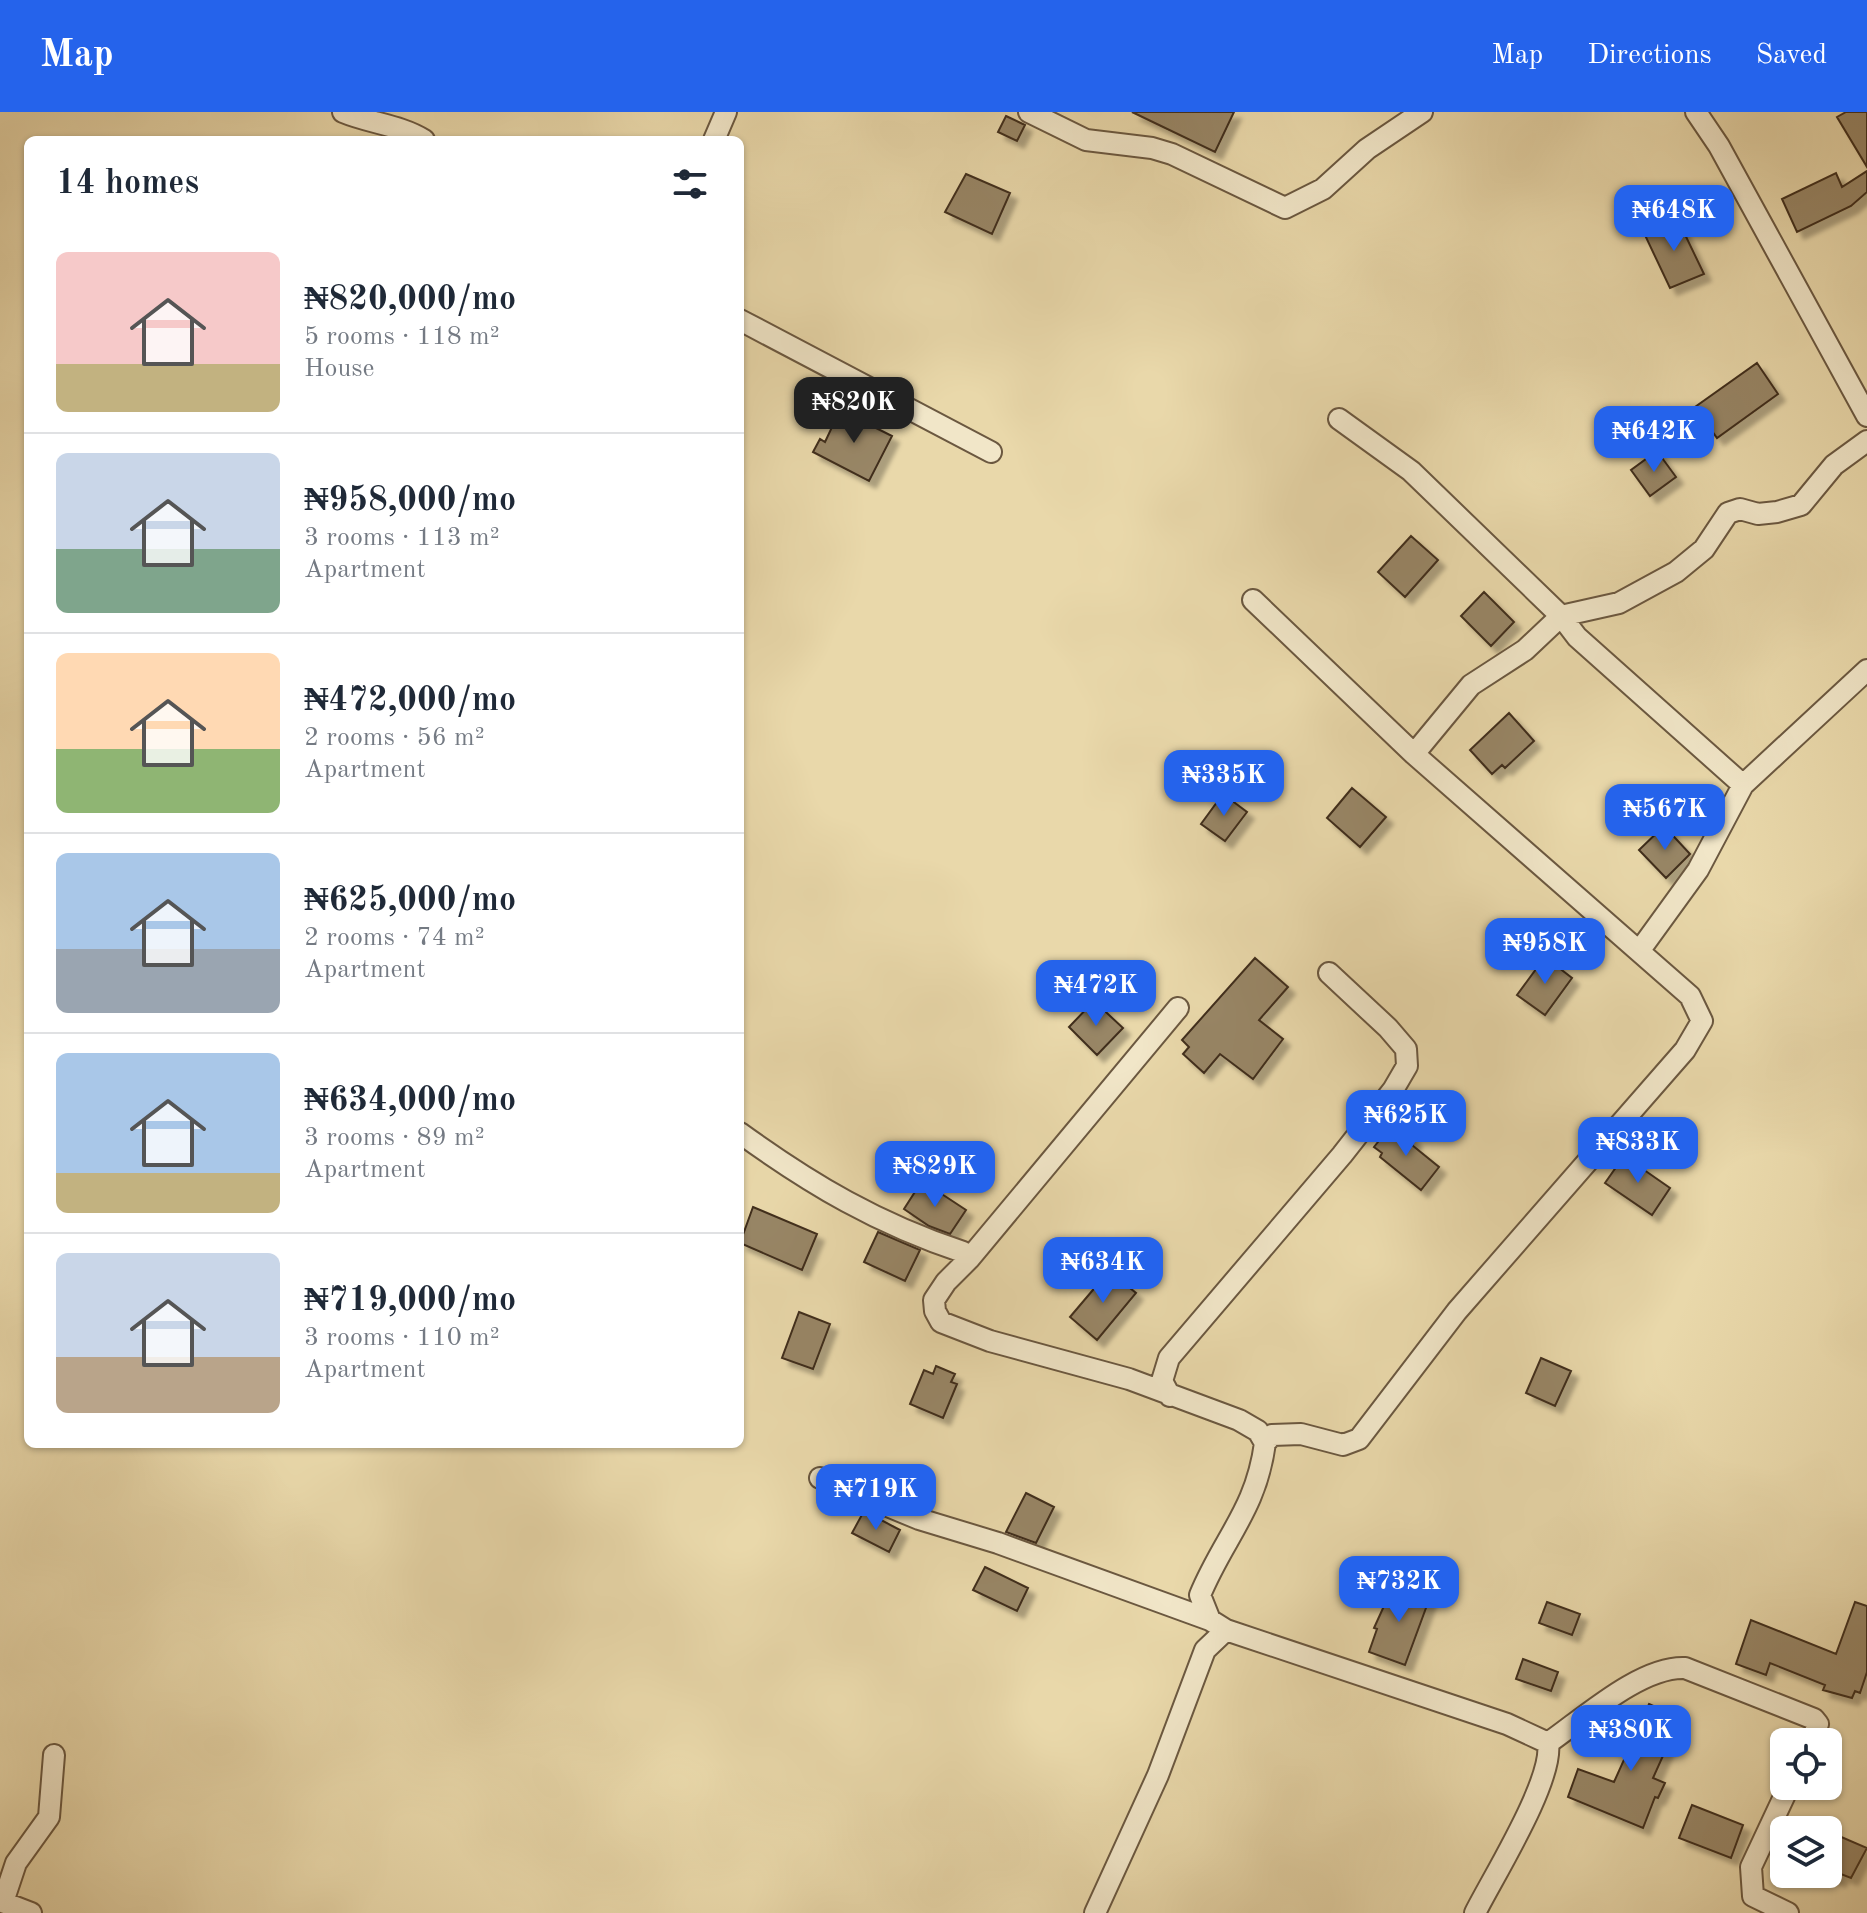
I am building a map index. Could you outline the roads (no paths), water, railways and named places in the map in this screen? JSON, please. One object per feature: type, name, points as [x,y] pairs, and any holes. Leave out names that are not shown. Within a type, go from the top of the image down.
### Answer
[{"type":"street","points":[[343,112],[373,133],[411,132],[418,136]]},
{"type":"street","points":[[716,136],[726,112]]},
{"type":"street","points":[[1029,112],[1086,140],[1152,148],[1172,154],[1285,208],[1323,189],[1367,149],[1422,112]]},
{"type":"street","points":[[1696,112],[1719,146],[1867,416]]},
{"type":"street","points":[[744,322],[991,452]]},
{"type":"street","points":[[1339,419],[1411,471],[1561,616],[1577,637],[1743,785]]},
{"type":"street","points":[[1414,754],[1471,685],[1525,650],[1561,616],[1619,603],[1676,572],[1704,549],[1728,513],[1740,509],[1758,514],[1777,512],[1801,505],[1834,465],[1867,441]]},
{"type":"street","points":[[1218,1625],[1200,1595],[1214,1561],[1248,1510],[1256,1489],[1265,1443],[1272,1435],[1301,1434],[1343,1445],[1359,1439],[1457,1311],[1685,1050],[1702,1021],[1690,996],[1414,754],[1253,600]]},
{"type":"street","points":[[1640,950],[1698,870],[1743,785],[1867,670]]},
{"type":"street","points":[[1170,1396],[1162,1381],[1169,1358],[1342,1155],[1393,1090],[1407,1066],[1406,1049],[1329,973]]},
{"type":"street","points":[[1178,1008],[969,1259],[946,1282],[934,1300],[935,1311],[941,1322],[990,1341],[1129,1379],[1239,1420],[1258,1431],[1265,1443]]},
{"type":"street","points":[[744,1136],[843,1202],[903,1232],[963,1252],[969,1259]]},
{"type":"street","points":[[820,1478],[919,1519],[998,1543],[1218,1625],[1507,1724],[1548,1743]]},
{"type":"street","points":[[1095,1913],[1158,1775],[1205,1650],[1218,1625]]},
{"type":"street","points":[[1548,1743],[1617,1696],[1668,1667],[1685,1668],[1814,1719],[1818,1724],[1816,1728]]},
{"type":"street","points":[[1475,1913],[1535,1796],[1547,1764],[1548,1743]]},
{"type":"street","points":[[31,1913],[1,1902],[16,1863],[49,1817],[54,1755]]},
{"type":"street","points":[[1783,1800],[1750,1877],[1753,1896],[1788,1913]]}]
